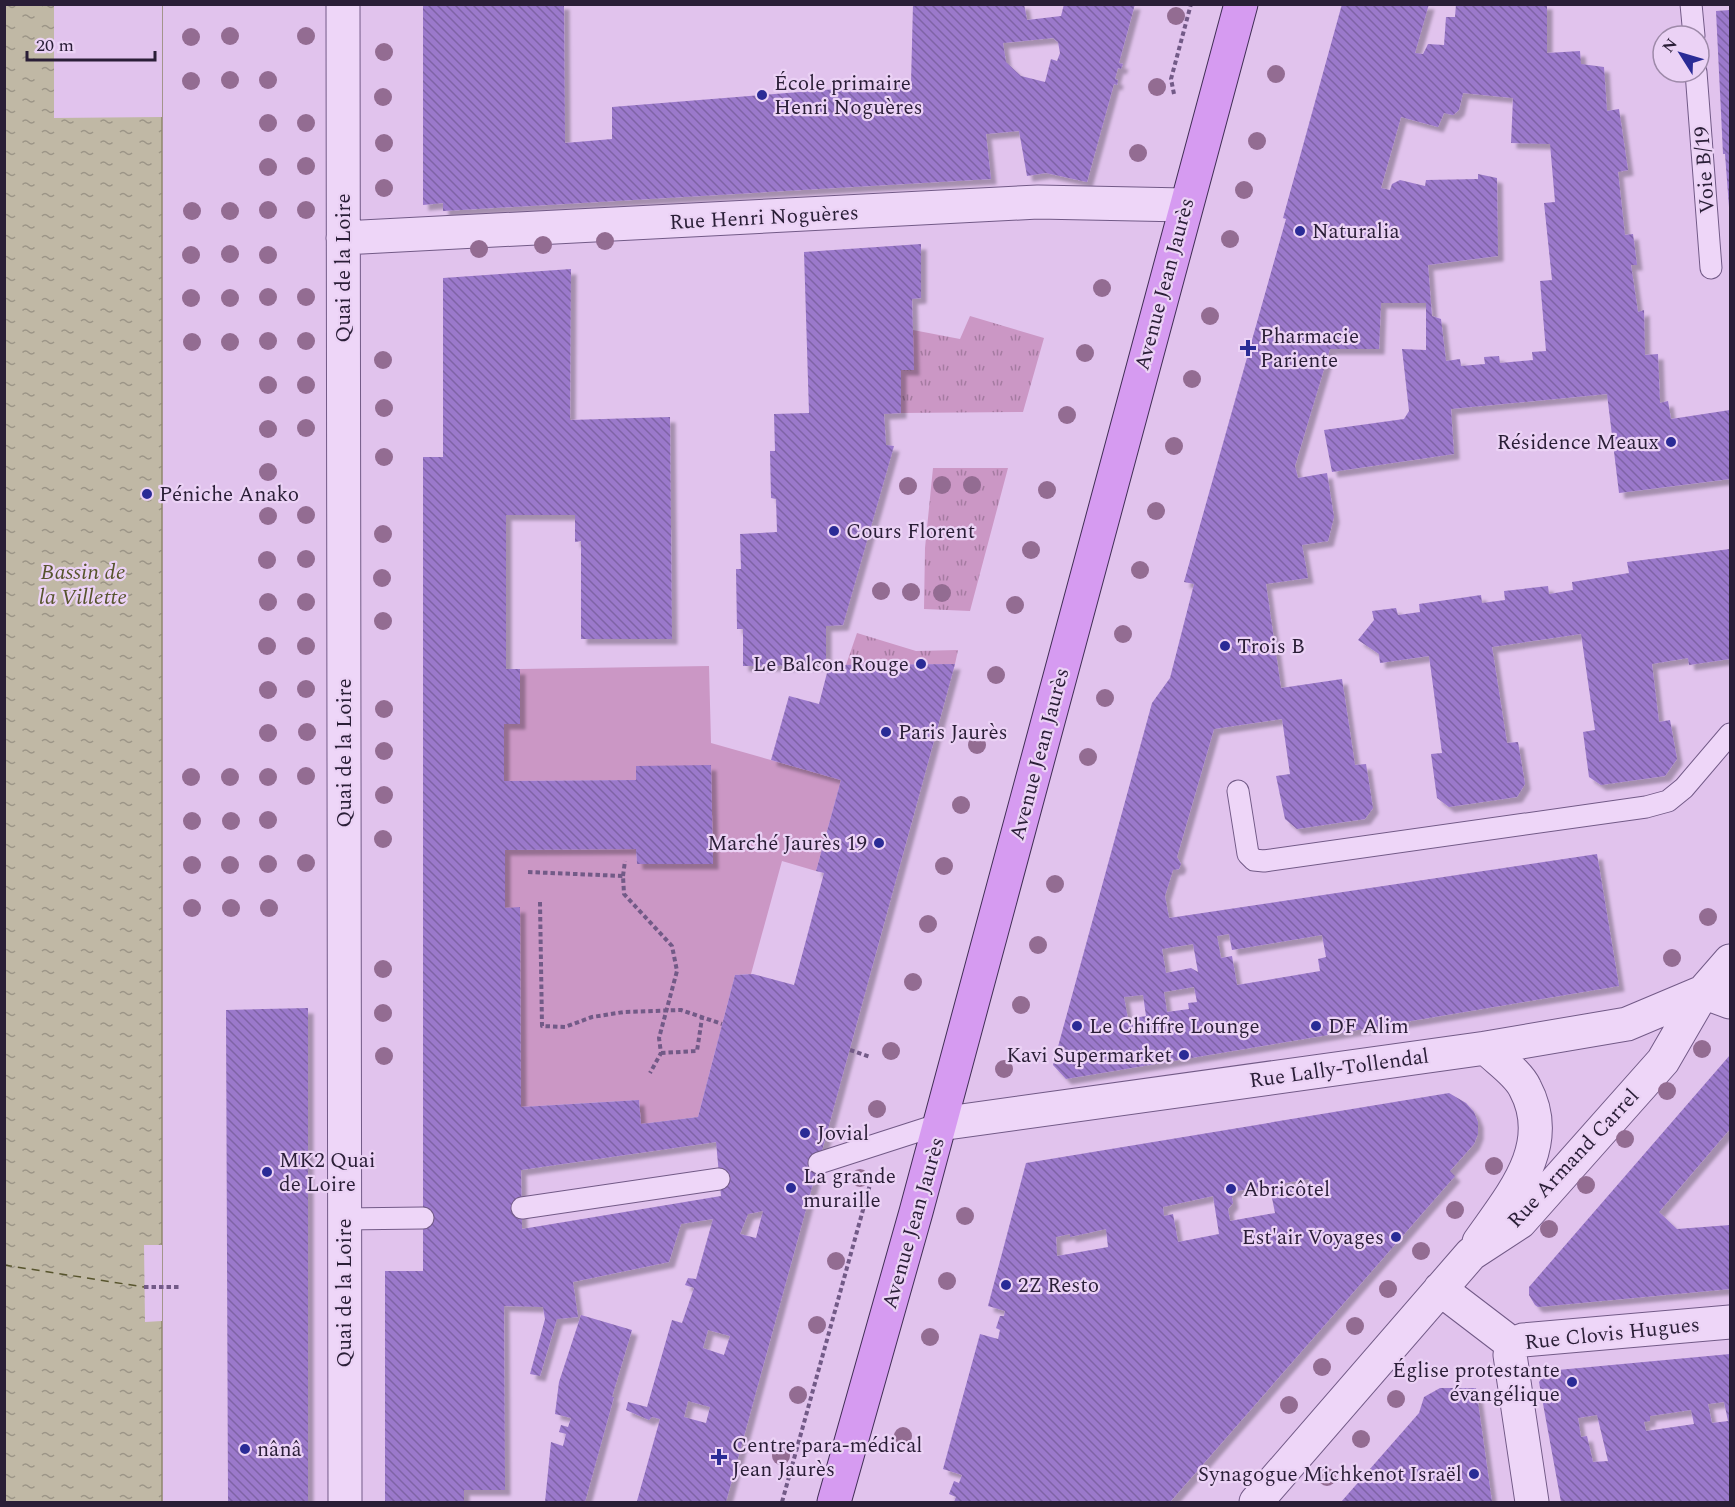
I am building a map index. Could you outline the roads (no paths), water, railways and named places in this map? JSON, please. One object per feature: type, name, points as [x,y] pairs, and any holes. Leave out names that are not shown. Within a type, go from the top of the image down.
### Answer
[{"type":"main road","name":"Avenue Jean Jaurès","points":[[834,1503],[940,1124],[1185,205],[1241,4]]},
{"type":"street","name":"Quai de la Loire","points":[[343,4],[345,1503]]},
{"type":"street","name":"Rue Henri Noguères","points":[[343,238],[1038,202],[1185,205]]},
{"type":"street","name":"Rue Armand Carrel","points":[[1256,1503],[1472,1254],[1520,1222],[1663,1061],[1717,997],[1731,961]]},
{"type":"street","name":"Rue Lally-Tollendal","points":[[940,1124],[1486,1048],[1628,1024],[1717,997]]},
{"type":"street","points":[[1472,1254],[1520,1182],[1538,1128],[1525,1086],[1486,1048]]},
{"type":"street","name":"Rue Clovis Hugues","points":[[1440,1289],[1512,1344],[1523,1340],[1731,1322]]},
{"type":"street","points":[[1512,1344],[1510,1355],[1532,1503]]},
{"type":"lane","points":[[1691,4],[1693,24]]},
{"type":"lane","name":"Voie B/19","points":[[1697,84],[1711,268]]},
{"type":"lane","points":[[1238,790],[1248,854],[1254,860],[1264,861],[1646,807],[1668,801],[1684,788],[1731,734]]},
{"type":"lane","points":[[819,1163],[940,1124]]},
{"type":"lane","points":[[522,1208],[719,1179]]},
{"type":"lane","points":[[344,1219],[423,1218]]},
{"type":"water","name":"Bassin de la Villette","points":[[5,5],[162,5],[162,1502],[5,1502]]},
{"type":"place","name":"École primaire Henri Noguères","points":[[762,95]]},
{"type":"place","name":"Naturalia","points":[[1300,231]]},
{"type":"place","name":"Pharmacie Pariente","points":[[1248,348]]},
{"type":"place","name":"Résidence Meaux","points":[[1671,442]]},
{"type":"place","name":"Péniche Anako","points":[[147,494]]},
{"type":"place","name":"Cours Florent","points":[[834,531]]},
{"type":"place","name":"Trois B","points":[[1225,646]]},
{"type":"place","name":"Le Balcon Rouge","points":[[921,664]]},
{"type":"place","name":"Paris Jaurès","points":[[886,732]]},
{"type":"place","name":"Marché Jaurès 19","points":[[879,843]]},
{"type":"place","name":"Le Chiffre Lounge","points":[[1077,1026]]},
{"type":"place","name":"DF Alim","points":[[1316,1026]]},
{"type":"place","name":"Kavi Supermarket","points":[[1184,1055]]},
{"type":"place","name":"Jovial","points":[[805,1133]]},
{"type":"place","name":"MK2 Quai de Loire","points":[[267,1172]]},
{"type":"place","name":"La grande muraille","points":[[791,1188]]},
{"type":"place","name":"Abricôtel","points":[[1231,1189]]},
{"type":"place","name":"Est'air Voyages","points":[[1396,1237]]},
{"type":"place","name":"2Z Resto","points":[[1006,1285]]},
{"type":"place","name":"Église protestante évangélique","points":[[1572,1382]]},
{"type":"place","name":"nânâ","points":[[245,1449]]},
{"type":"place","name":"Centre para-médical Jean Jaurès","points":[[719,1457]]},
{"type":"place","name":"Synagogue Michkenot Israël","points":[[1474,1474]]}]
